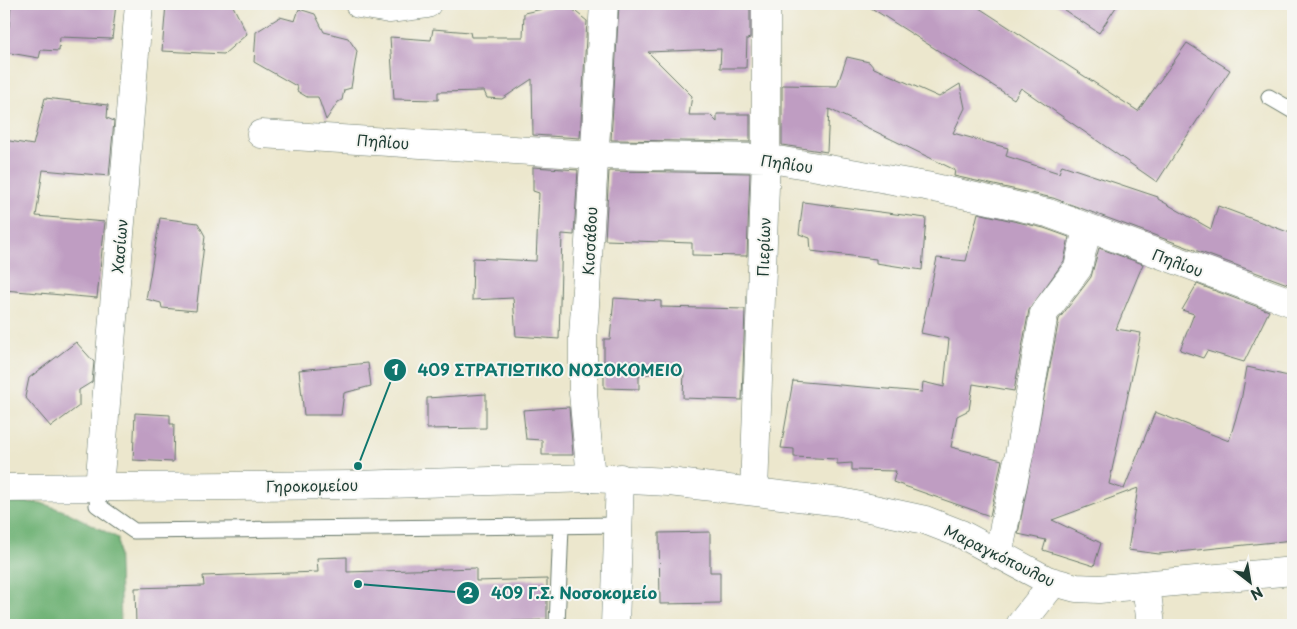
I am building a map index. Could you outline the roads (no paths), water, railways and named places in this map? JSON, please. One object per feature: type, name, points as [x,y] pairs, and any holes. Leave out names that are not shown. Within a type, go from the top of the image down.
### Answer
[{"type":"street","name":"Χασίων","points":[[98,488],[140,4]]},
{"type":"street","points":[[358,4],[389,9],[427,4]]},
{"type":"street","name":"Κισσάβου","points":[[591,478],[583,393],[583,353],[604,4]]},
{"type":"street","name":"Πιερίων","points":[[754,491],[766,158],[766,4]]},
{"type":"street","name":"Πηλίου","points":[[261,134],[594,155],[766,158],[926,186],[1048,213],[1087,229],[1293,303]]},
{"type":"street","points":[[998,555],[1019,456],[1044,313],[1078,268],[1087,229]]},
{"type":"street","name":"Γηροκομείου","points":[[4,488],[98,488],[620,478]]},
{"type":"street","points":[[615,625],[620,478]]},
{"type":"street","name":"Μαραγκόπουλου","points":[[620,478],[754,491],[840,502],[925,520],[961,534],[1053,583],[1076,588],[1099,589],[1293,572]]},
{"type":"street","points":[[1020,625],[1053,583]]},
{"type":"street","points":[[1146,585],[1151,625]]},
{"type":"lane","points":[[1269,97],[1293,111]]},
{"type":"lane","points":[[98,488],[97,505],[134,531],[618,525]]},
{"type":"lane","points":[[557,625],[561,527]]},
{"type":"place","name":"409 ΣΤΡΑΤΙΩΤΙΚΟ ΝΟΣΟΚΟΜΕΙΟ","points":[[358,466]]},
{"type":"place","name":"409 Γ.Σ. Νοσοκομείο","points":[[358,584]]}]
